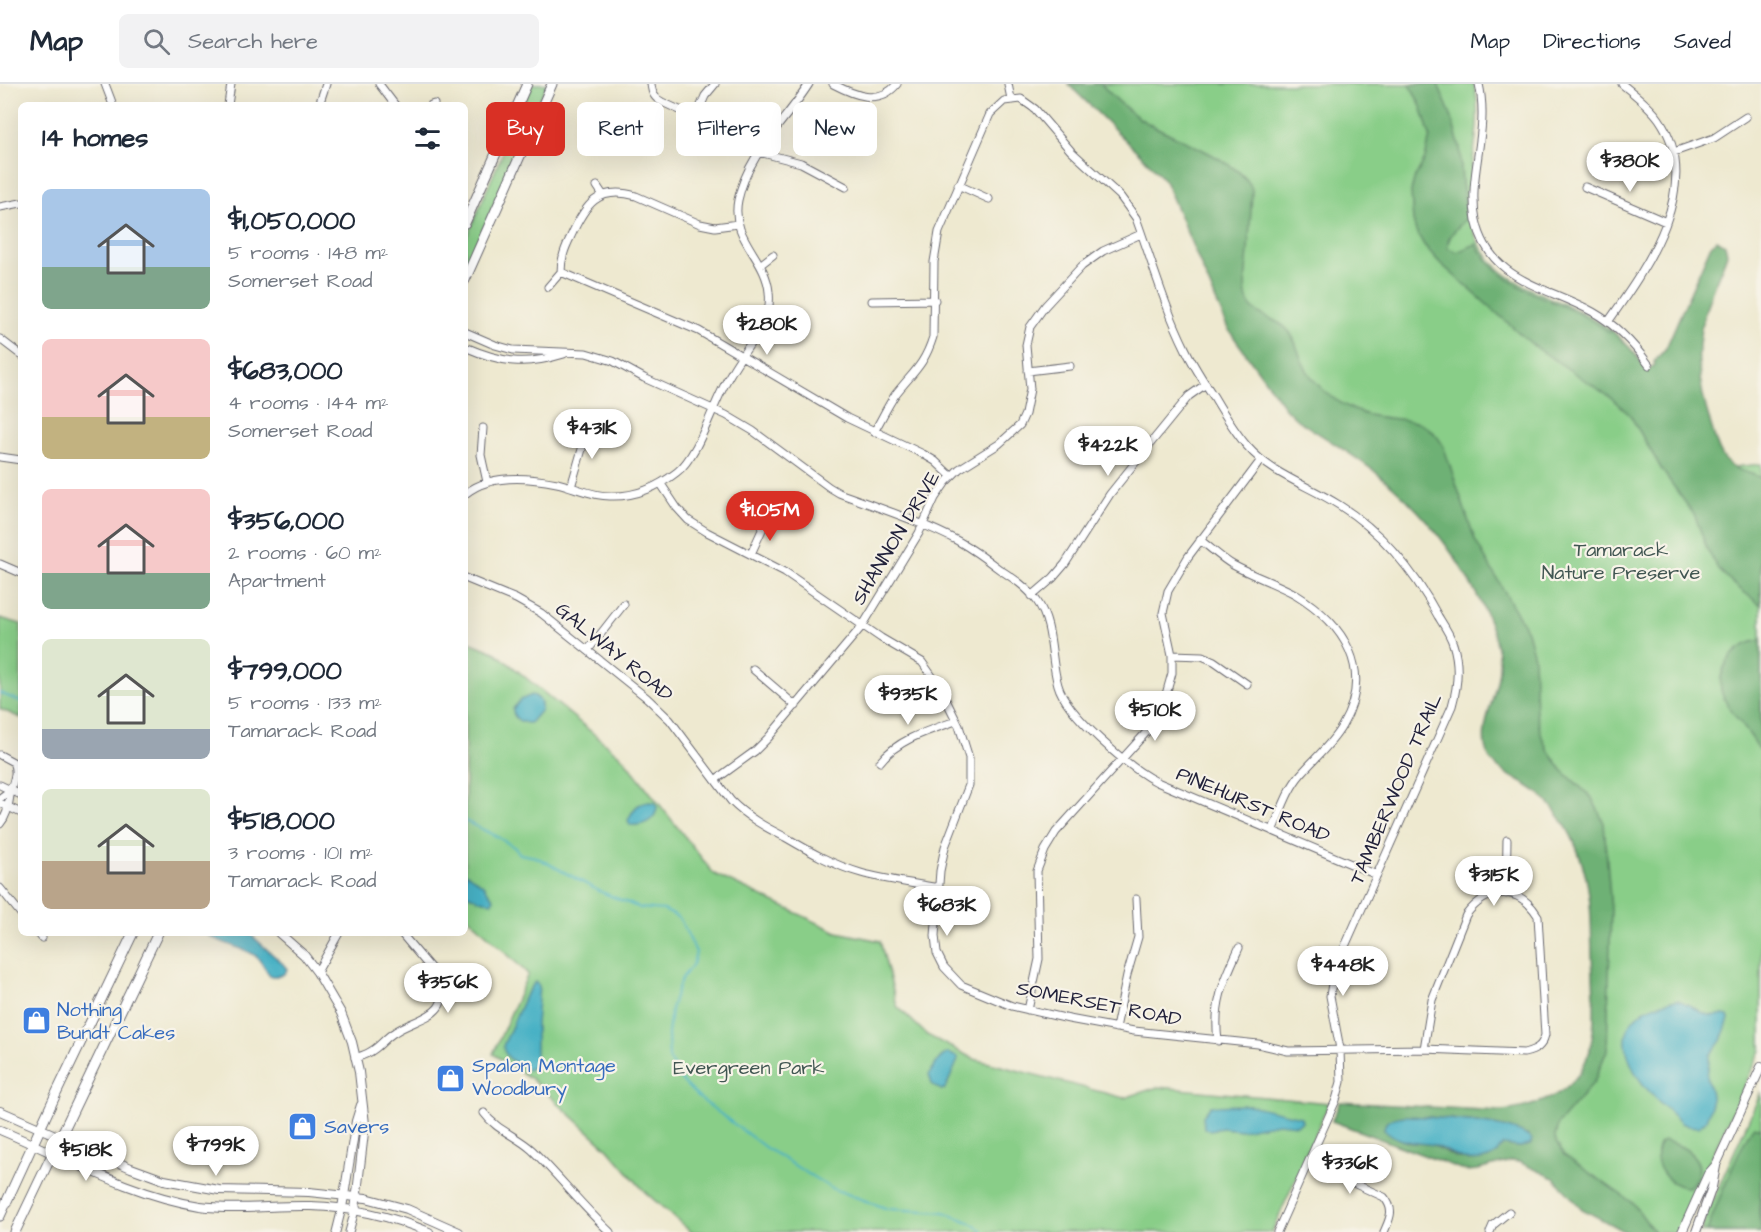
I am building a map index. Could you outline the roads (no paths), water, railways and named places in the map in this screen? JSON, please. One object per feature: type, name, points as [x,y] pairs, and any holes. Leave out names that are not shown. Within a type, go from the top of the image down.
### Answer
[{"type":"main road","points":[[468,216],[527,84]]},
{"type":"main road","points":[[468,273],[552,84]]},
{"type":"main road","points":[[0,1216],[132,936]]},
{"type":"main road","points":[[15,1232],[157,936]]},
{"type":"street","points":[[105,84],[112,102]]},
{"type":"street","points":[[228,102],[231,84]]},
{"type":"street","points":[[320,102],[326,84]]},
{"type":"street","points":[[379,84],[392,102]]},
{"type":"street","points":[[651,84],[656,99],[676,108]]},
{"type":"street","points":[[702,102],[715,84]]},
{"type":"street","points":[[781,122],[801,98],[809,84]]},
{"type":"street","points":[[833,84],[851,94],[872,97],[889,92],[897,84]]},
{"type":"street","points":[[874,432],[895,396],[918,370],[929,350],[933,337],[934,262],[944,218],[990,114],[998,104],[1011,99],[1008,84]]},
{"type":"street","points":[[1479,84],[1483,124],[1474,201],[1476,222],[1484,241],[1495,259],[1510,273],[1590,310],[1632,343],[1649,365]]},
{"type":"street","points":[[1608,322],[1644,268],[1666,222],[1677,180],[1670,139],[1658,118],[1627,85]]},
{"type":"street","name":"TAMBERWOOD TRAIL","points":[[1011,99],[1028,102],[1071,151],[1120,196],[1136,218],[1186,352],[1237,433],[1261,460],[1278,472],[1342,507],[1378,535],[1408,567],[1422,586],[1453,642],[1458,673],[1452,706],[1334,971],[1330,996],[1340,1049],[1341,1082],[1336,1100],[1277,1232]]},
{"type":"street","points":[[1674,152],[1714,138],[1746,117]]},
{"type":"street","points":[[468,492],[487,482],[523,479],[556,483],[594,495],[610,496],[638,493],[661,484],[680,470],[701,436],[741,355],[766,319],[770,292],[766,278],[738,224],[738,199],[757,156]]},
{"type":"street","points":[[774,156],[801,163],[846,187]]},
{"type":"street","points":[[958,185],[989,200]]},
{"type":"street","points":[[597,186],[603,195]]},
{"type":"street","points":[[1585,187],[1666,222]]},
{"type":"street","points":[[548,287],[561,272],[561,258],[581,215],[590,203],[603,195],[615,192],[636,196],[707,226],[738,224]]},
{"type":"street","points":[[0,207],[18,204]]},
{"type":"street","name":"SHANNON DRIVE","points":[[715,780],[755,751],[796,706],[863,625],[923,526],[938,493],[951,476],[967,463],[999,444],[1020,425],[1030,389],[1026,345],[1030,327],[1046,306],[1082,266],[1103,251],[1142,234]]},
{"type":"street","points":[[760,265],[772,255]]},
{"type":"street","points":[[561,272],[699,331],[847,418],[924,454],[951,476]]},
{"type":"street","points":[[872,301],[935,300]]},
{"type":"street","name":"PINEHURST ROAD","points":[[468,333],[513,350],[586,353],[614,361],[753,431],[829,487],[972,549],[1023,586],[1032,596],[1044,615],[1058,685],[1065,701],[1077,717],[1143,775],[1377,875]]},
{"type":"street","points":[[0,339],[18,353]]},
{"type":"street","name":"PINEHURST ROAD","points":[[468,348],[490,357],[514,362],[545,360],[569,353]]},
{"type":"street","points":[[1028,371],[1070,366]]},
{"type":"street","points":[[1032,596],[1065,564],[1110,494],[1189,396],[1206,384]]},
{"type":"street","points":[[571,487],[589,425]]},
{"type":"street","points":[[483,428],[481,454],[487,482]]},
{"type":"street","points":[[0,457],[18,460]]},
{"type":"street","points":[[1028,1010],[1039,959],[1037,871],[1045,850],[1056,832],[1152,726],[1165,698],[1172,673],[1172,654],[1163,613],[1164,602],[1173,579],[1261,460]]},
{"type":"street","name":"SOMERSET ROAD","points":[[661,484],[688,520],[706,532],[785,572],[922,662],[939,686],[956,721],[969,758],[969,784],[945,847],[938,888],[935,936],[937,952],[944,967],[961,985],[970,990],[1028,1010],[1116,1028],[1258,1044],[1288,1051],[1424,1049],[1524,1053],[1536,1049],[1544,1040],[1538,916],[1531,904],[1520,897],[1506,894]]},
{"type":"street","points":[[751,554],[766,521]]},
{"type":"street","points":[[1200,540],[1232,564],[1293,593],[1320,611],[1334,624],[1345,640],[1356,670],[1356,689],[1343,725],[1322,754],[1293,785],[1272,831]]},
{"type":"street","points":[[0,564],[18,572]]},
{"type":"street","name":"GALWAY ROAD","points":[[468,579],[530,606],[588,650],[664,713],[715,780],[742,812],[755,822],[827,860],[874,876],[938,888]]},
{"type":"street","points":[[588,650],[624,604]]},
{"type":"street","points":[[1172,654],[1203,657],[1214,661],[1247,684]]},
{"type":"street","points":[[753,669],[796,706]]},
{"type":"street","points":[[880,762],[888,751],[922,733],[956,721]]},
{"type":"street","points":[[0,754],[13,762],[16,768],[10,807],[0,824]]},
{"type":"street","points":[[0,785],[18,794]]},
{"type":"street","points":[[0,798],[11,790]]},
{"type":"street","points":[[0,803],[18,811]]},
{"type":"street","points":[[1424,1049],[1432,1000],[1466,915],[1474,904],[1485,897],[1499,893],[1506,894],[1507,840]]},
{"type":"street","points":[[0,888],[18,910]]},
{"type":"street","points":[[1116,1028],[1138,937],[1136,898]]},
{"type":"street","points":[[282,936],[304,955],[317,972],[341,1013],[352,1042],[365,1124],[358,1196],[349,1232]]},
{"type":"street","points":[[317,972],[337,936]]},
{"type":"street","points":[[355,1058],[372,1051],[396,1030],[429,1017],[441,1000],[442,985],[438,977],[404,936]]},
{"type":"street","points":[[1218,1041],[1215,1019],[1220,995],[1239,948]]},
{"type":"street","points":[[1696,1232],[1712,1187],[1716,1165],[1761,1066]]},
{"type":"street","points":[[336,1232],[345,1194],[356,1121],[362,1102]]},
{"type":"street","points":[[0,1111],[148,1175],[193,1187],[358,1196],[407,1209],[459,1232]]},
{"type":"street","points":[[484,1113],[495,1126],[529,1148],[554,1172],[584,1208],[610,1232]]},
{"type":"street","points":[[0,1130],[144,1192],[184,1203],[231,1208],[308,1206],[342,1208],[395,1219],[429,1232]]},
{"type":"street","points":[[1309,1163],[1384,1197],[1392,1209],[1384,1232]]},
{"type":"street","points":[[1682,1232],[1708,1174],[1716,1165]]},
{"type":"street","points":[[1490,1232],[1493,1225],[1509,1212]]},
{"type":"water","points":[[532,695],[540,700],[541,710],[530,723],[521,721],[514,715],[513,709],[520,700]]},
{"type":"water","points":[[650,802],[655,803],[657,807],[654,816],[640,825],[630,825],[628,820],[634,809]]},
{"type":"water","points":[[468,874],[483,885],[494,899],[492,902],[468,894]]},
{"type":"water","points":[[210,936],[252,936],[283,964],[287,969],[286,972],[282,975],[271,976],[253,954]]},
{"type":"water","points":[[535,982],[539,986],[536,1059],[533,1067],[528,1070],[509,1058],[503,1046],[526,994]]},
{"type":"water","points":[[1677,1000],[1705,1014],[1725,1015],[1729,1019],[1721,1041],[1710,1055],[1707,1076],[1711,1107],[1706,1120],[1699,1127],[1681,1123],[1654,1096],[1636,1074],[1627,1052],[1626,1039],[1633,1020],[1651,1007]]},
{"type":"water","points":[[948,1053],[957,1057],[958,1060],[945,1089],[941,1090],[932,1084],[929,1075],[939,1059]]},
{"type":"water","points":[[1249,1105],[1301,1117],[1302,1122],[1297,1125],[1278,1123],[1241,1130],[1204,1128],[1203,1116],[1211,1106]]},
{"type":"water","points":[[1406,1116],[1494,1125],[1511,1129],[1532,1141],[1530,1145],[1520,1147],[1503,1145],[1493,1156],[1472,1161],[1435,1145],[1399,1139],[1384,1129],[1389,1120]]},
{"type":"waterway","points":[[0,693],[18,701]]},
{"type":"waterway","points":[[468,822],[496,836],[514,847],[520,854],[536,857],[599,891],[640,908],[664,910],[680,919],[696,952],[693,964],[682,978],[671,1009],[668,1034],[669,1058],[679,1078],[698,1097],[766,1148],[831,1188],[888,1209],[944,1212],[971,1223],[984,1232]]},
{"type":"place","name":"Nothing Bundt Cakes","points":[[36,1021]]},
{"type":"place","name":"Spalon Montage Woodbury","points":[[451,1078]]},
{"type":"place","name":"Savers","points":[[303,1127]]},
{"type":"park label","name":"Tamarack Nature Preserve","points":[[1621,562]]},
{"type":"park label","name":"Evergreen Park","points":[[749,1068]]}]
